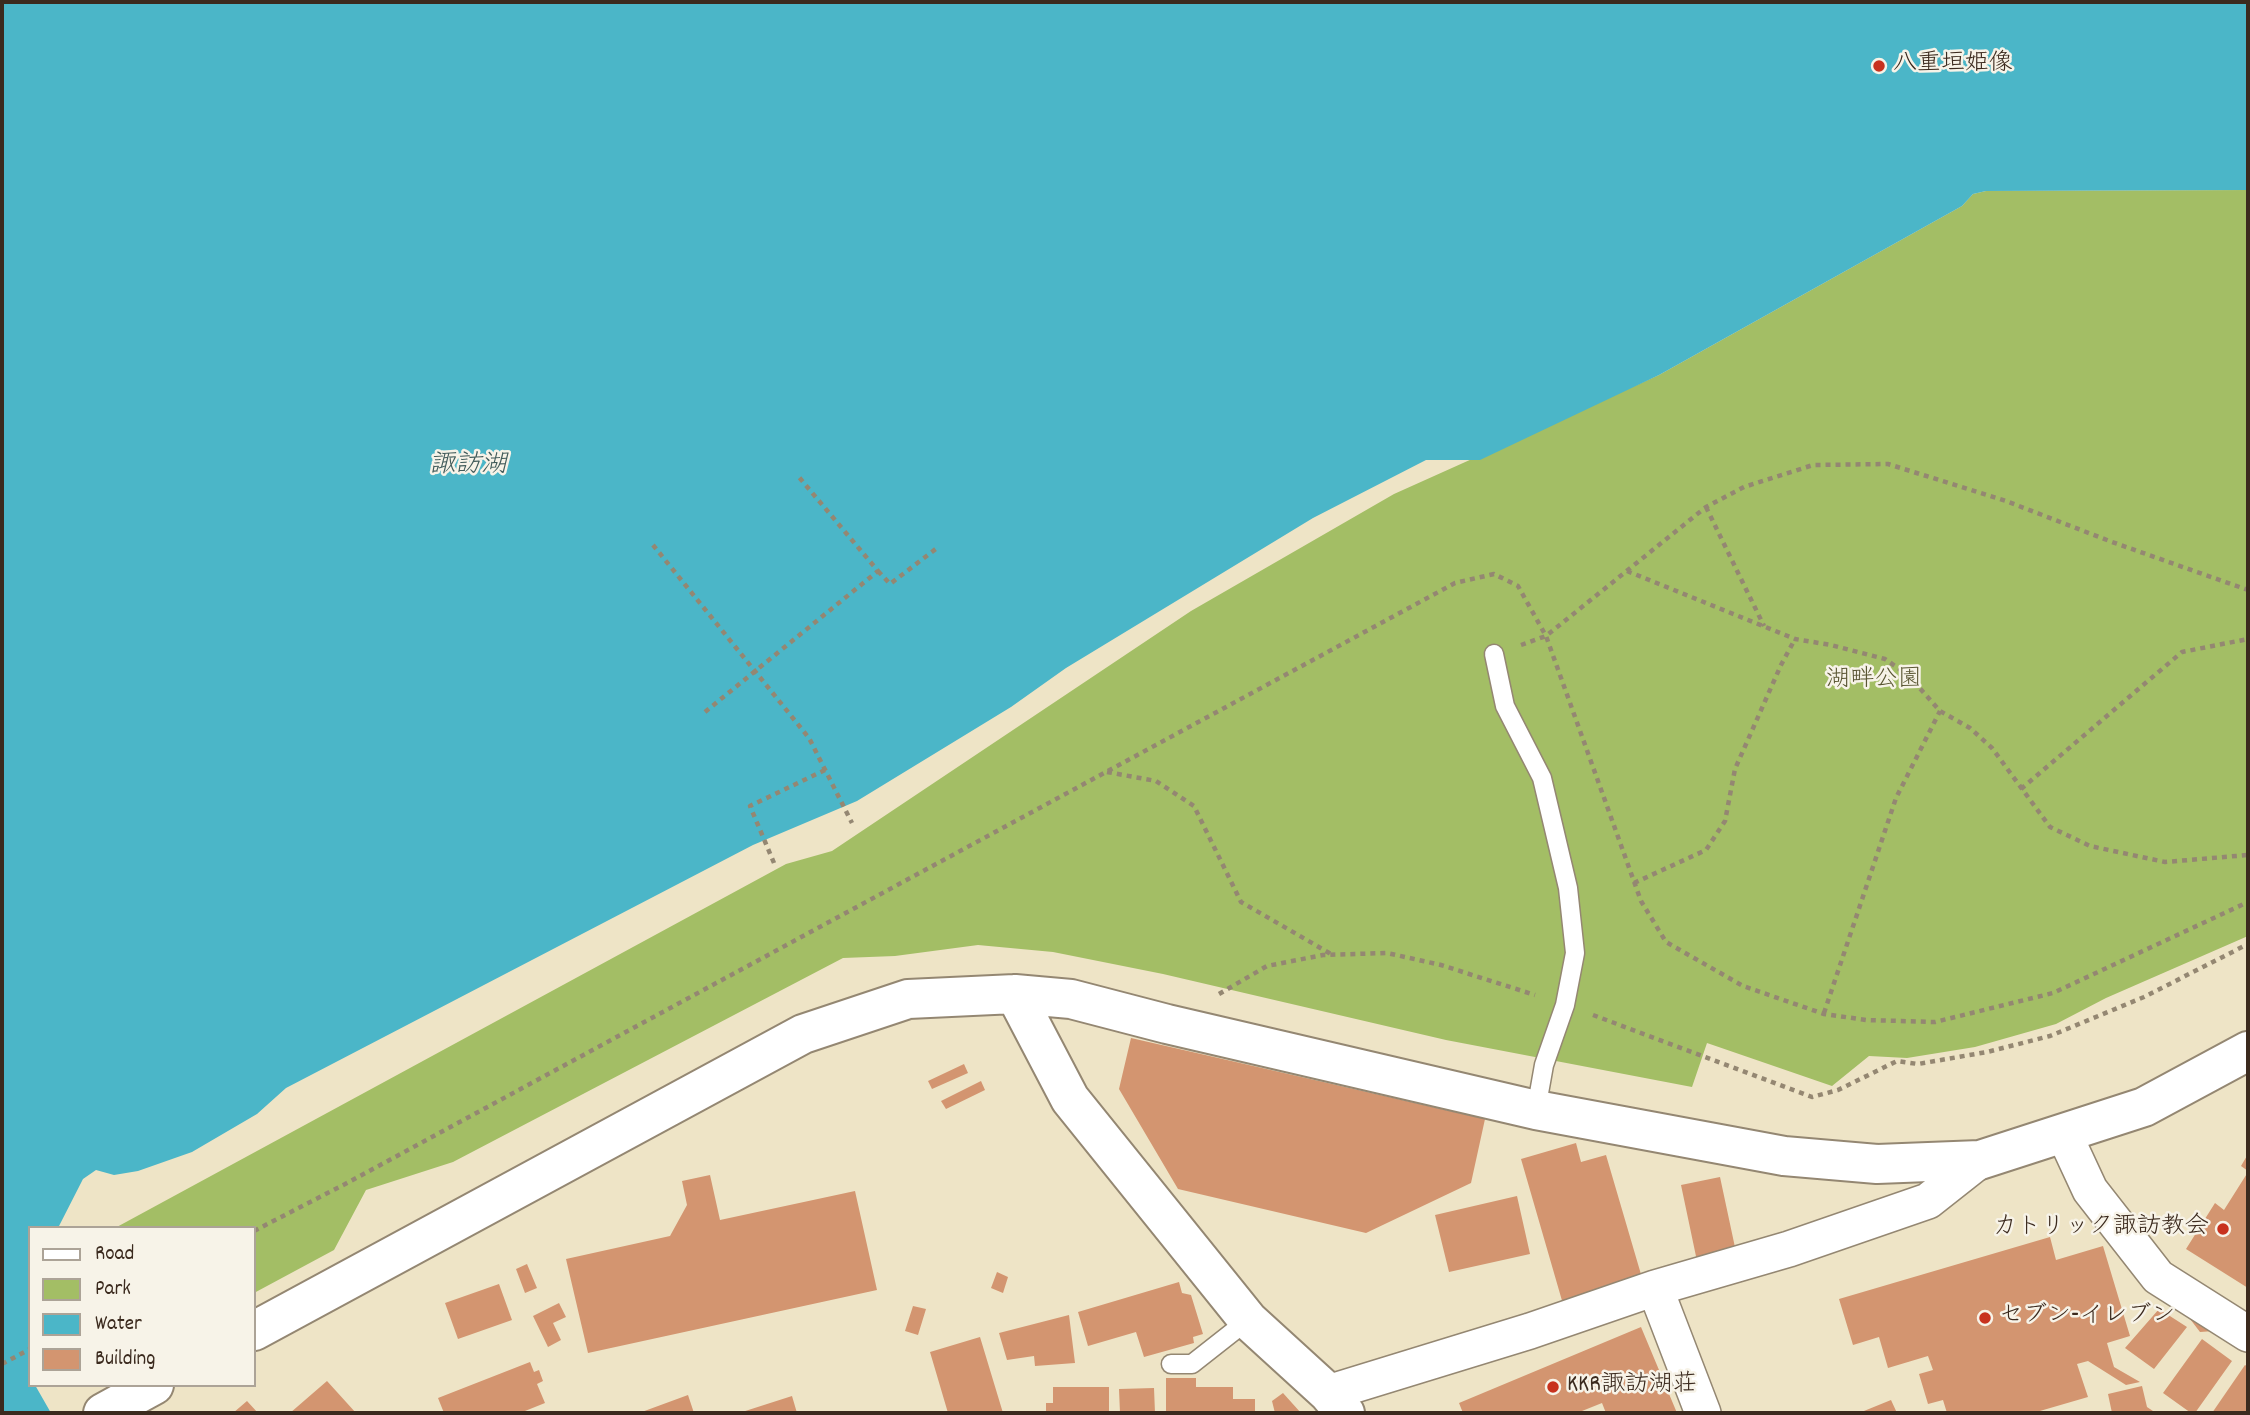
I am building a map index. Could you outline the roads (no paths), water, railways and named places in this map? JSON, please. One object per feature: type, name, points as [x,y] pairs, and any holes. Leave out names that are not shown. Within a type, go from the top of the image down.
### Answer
[{"type":"street","points":[[1015,994],[1070,1099],[1248,1320],[1336,1403],[1655,1288],[1789,1249],[1928,1201],[1980,1160]]},
{"type":"street","points":[[256,1330],[803,1034],[908,999],[1015,994],[1071,999],[1536,1110],[1784,1156],[1877,1164],[1980,1160],[2144,1107],[2248,1051]]},
{"type":"street","points":[[2064,1134],[2090,1190],[2158,1278],[2248,1334]]},
{"type":"street","points":[[1655,1288],[1703,1413]]},
{"type":"lane","points":[[1493,654],[1505,706],[1542,778],[1568,888],[1575,953],[1565,1005],[1544,1065],[1536,1110]]},
{"type":"lane","points":[[1171,1364],[1192,1364],[1248,1320]]},
{"type":"water","name":"諏訪湖","points":[[2,2],[2248,2],[2248,190],[1986,191],[1973,194],[1962,206],[1659,375],[1480,460],[1426,460],[1313,518],[1066,668],[1011,707],[857,801],[753,845],[286,1088],[257,1114],[192,1152],[138,1171],[114,1175],[96,1170],[83,1179],[59,1226],[28,1226],[28,1387],[36,1387],[51,1413],[2,1413]]},
{"type":"place","name":"八重垣姫像","points":[[1879,66]]},
{"type":"place","name":"カトリック諏訪教会","points":[[2223,1229]]},
{"type":"place","name":"セブン-イレブン","points":[[1985,1318]]},
{"type":"place","name":"KKR諏訪湖荘","points":[[1553,1387]]},
{"type":"park label","name":"湖畔公園","points":[[1874,682]]}]
